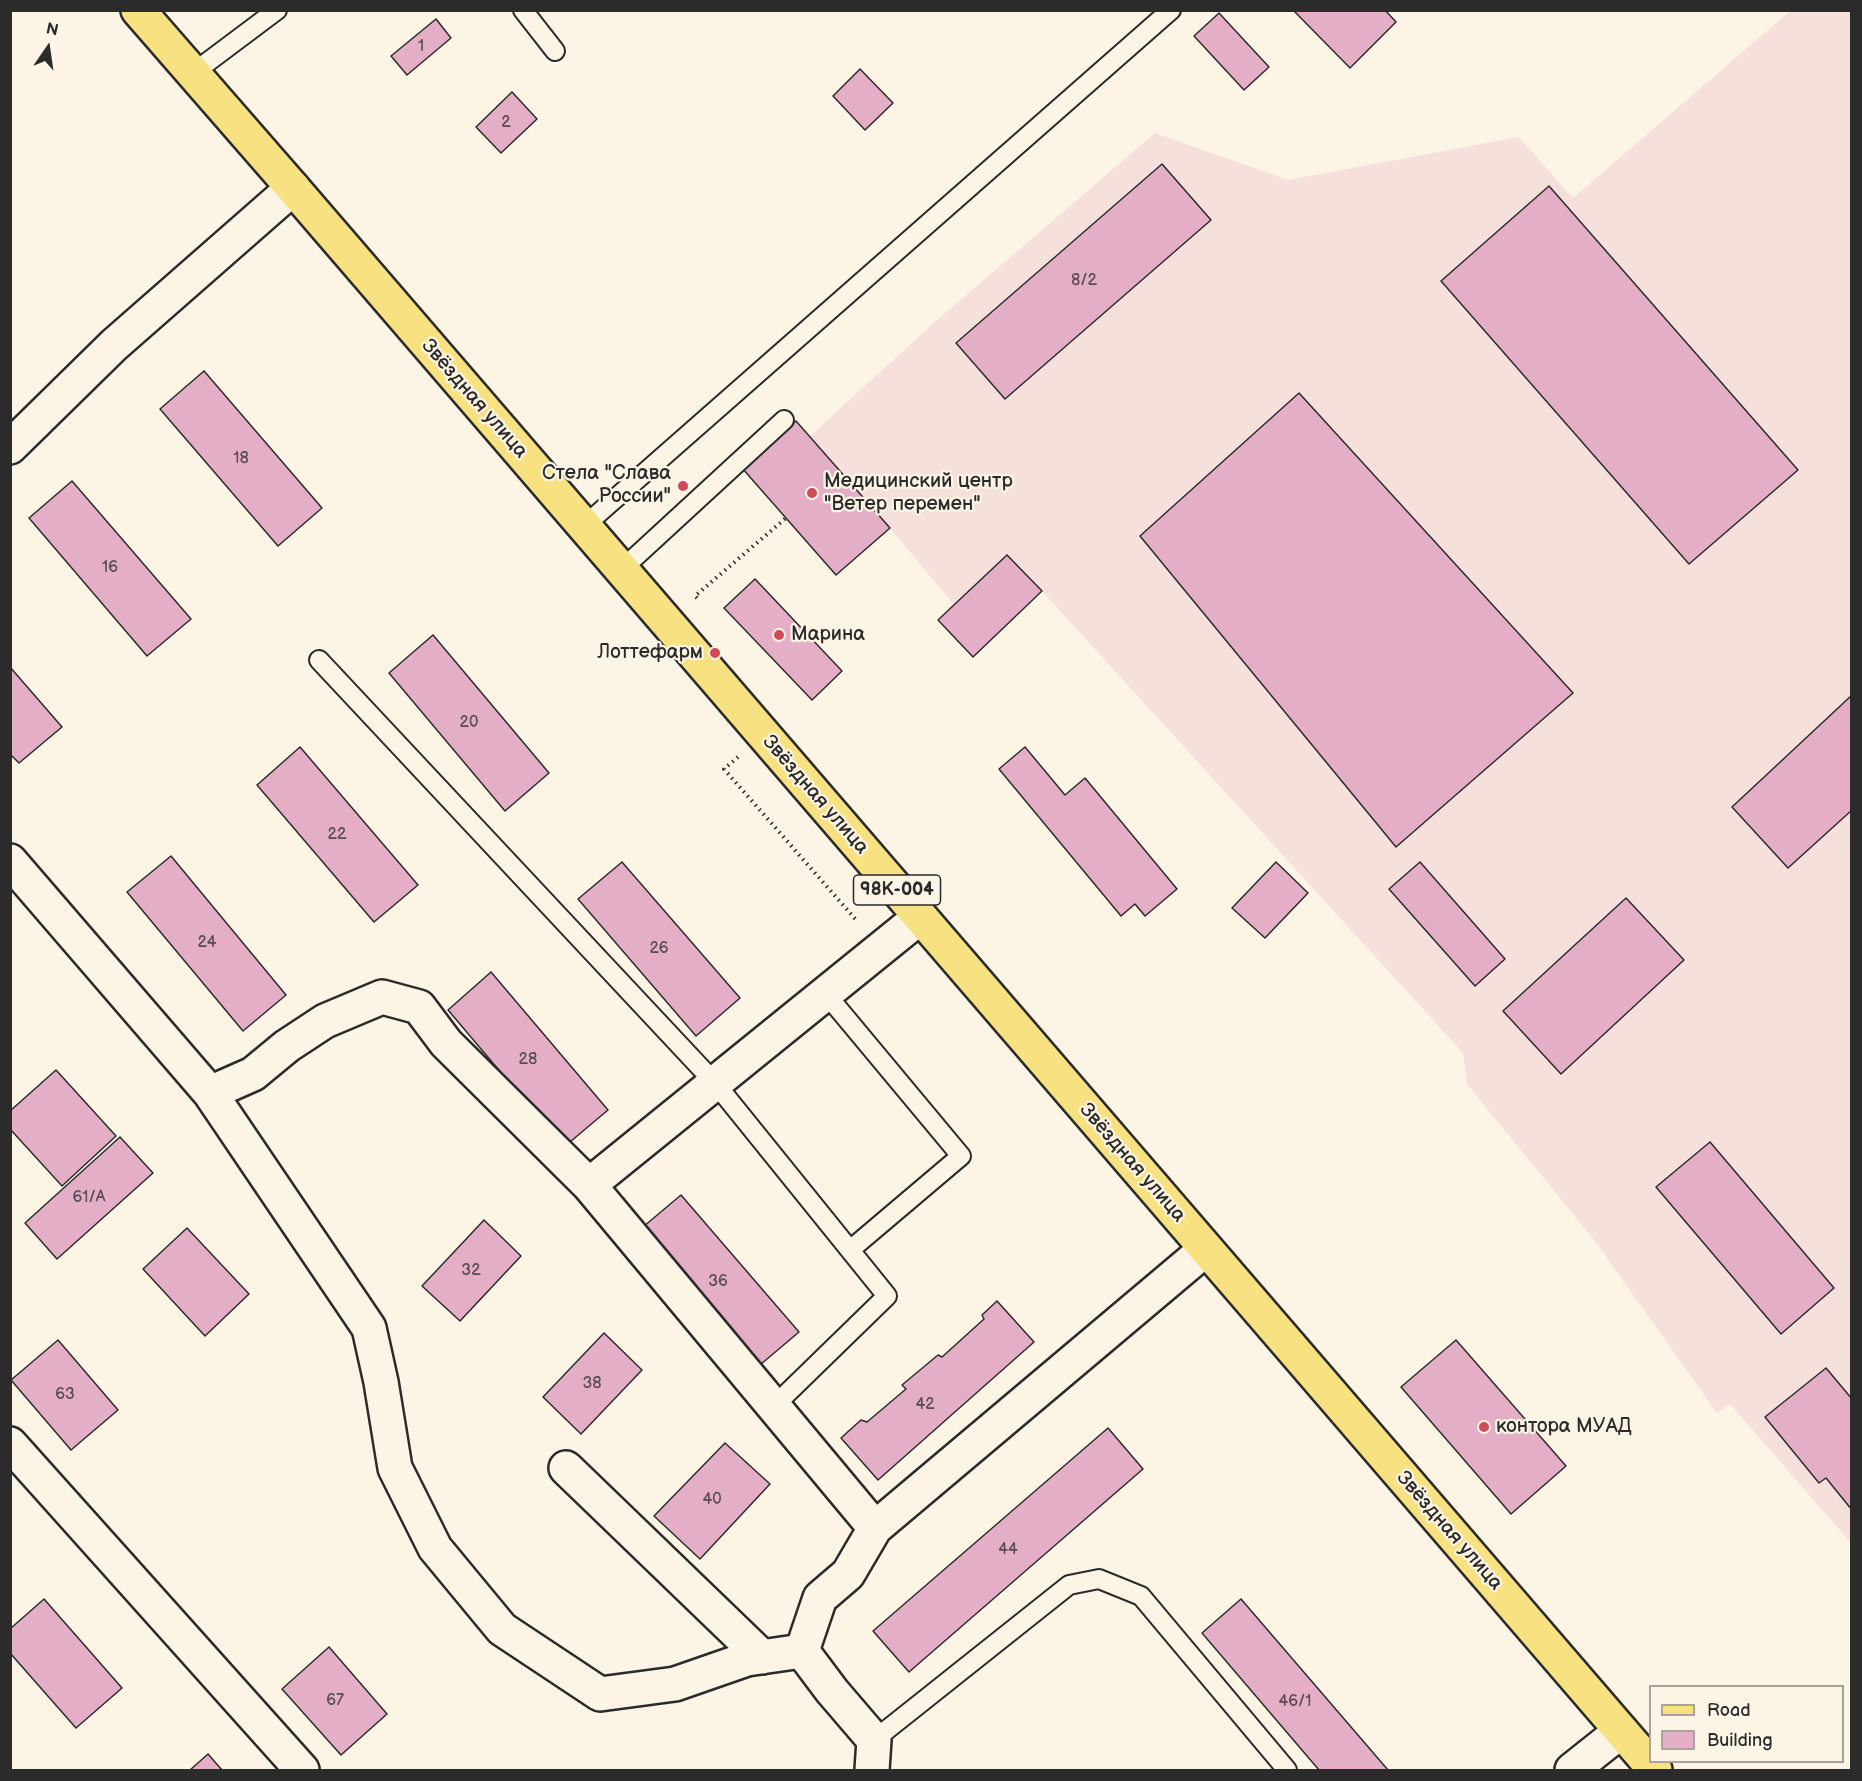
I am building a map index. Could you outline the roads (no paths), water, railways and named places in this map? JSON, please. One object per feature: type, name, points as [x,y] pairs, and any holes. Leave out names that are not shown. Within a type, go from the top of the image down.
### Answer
[{"type":"main road","name":"Звёздная улица","points":[[138,10],[1655,1770]]},
{"type":"street","points":[[10,447],[114,345],[293,188]]},
{"type":"street","points":[[10,861],[210,1093],[369,1328],[381,1382],[395,1468],[435,1548],[502,1629],[600,1694],[675,1684],[747,1659],[802,1651]]},
{"type":"street","points":[[589,1185],[920,917]]},
{"type":"street","points":[[210,1093],[253,1074],[287,1046],[325,1021],[382,997],[418,1007],[446,1042],[589,1185],[875,1528]]},
{"type":"street","points":[[802,1651],[820,1598],[848,1574],[875,1528],[1206,1249]]},
{"type":"street","points":[[10,1444],[302,1770]]},
{"type":"street","points":[[566,1468],[762,1657]]},
{"type":"street","points":[[802,1651],[832,1691],[873,1755]]},
{"type":"street","points":[[1572,1770],[1621,1731]]},
{"type":"lane","points":[[193,73],[278,10]]},
{"type":"lane","points":[[523,10],[555,51]]},
{"type":"lane","points":[[584,526],[1171,10]]},
{"type":"lane","points":[[621,570],[784,420]]},
{"type":"lane","points":[[319,660],[715,1083],[887,1296],[774,1407]]},
{"type":"lane","points":[[826,994],[961,1156],[850,1250]]},
{"type":"lane","points":[[873,1755],[1070,1585],[1099,1579],[1141,1596],[1287,1770]]},
{"type":"place","name":"Стела \"Слава России\"","points":[[683,486]]},
{"type":"place","name":"Медицинский центр \"Ветер перемен\"","points":[[812,493]]},
{"type":"place","name":"Марина","points":[[779,635]]},
{"type":"place","name":"Лоттефарм","points":[[715,653]]},
{"type":"place","name":"контора МУАД","points":[[1484,1427]]}]
